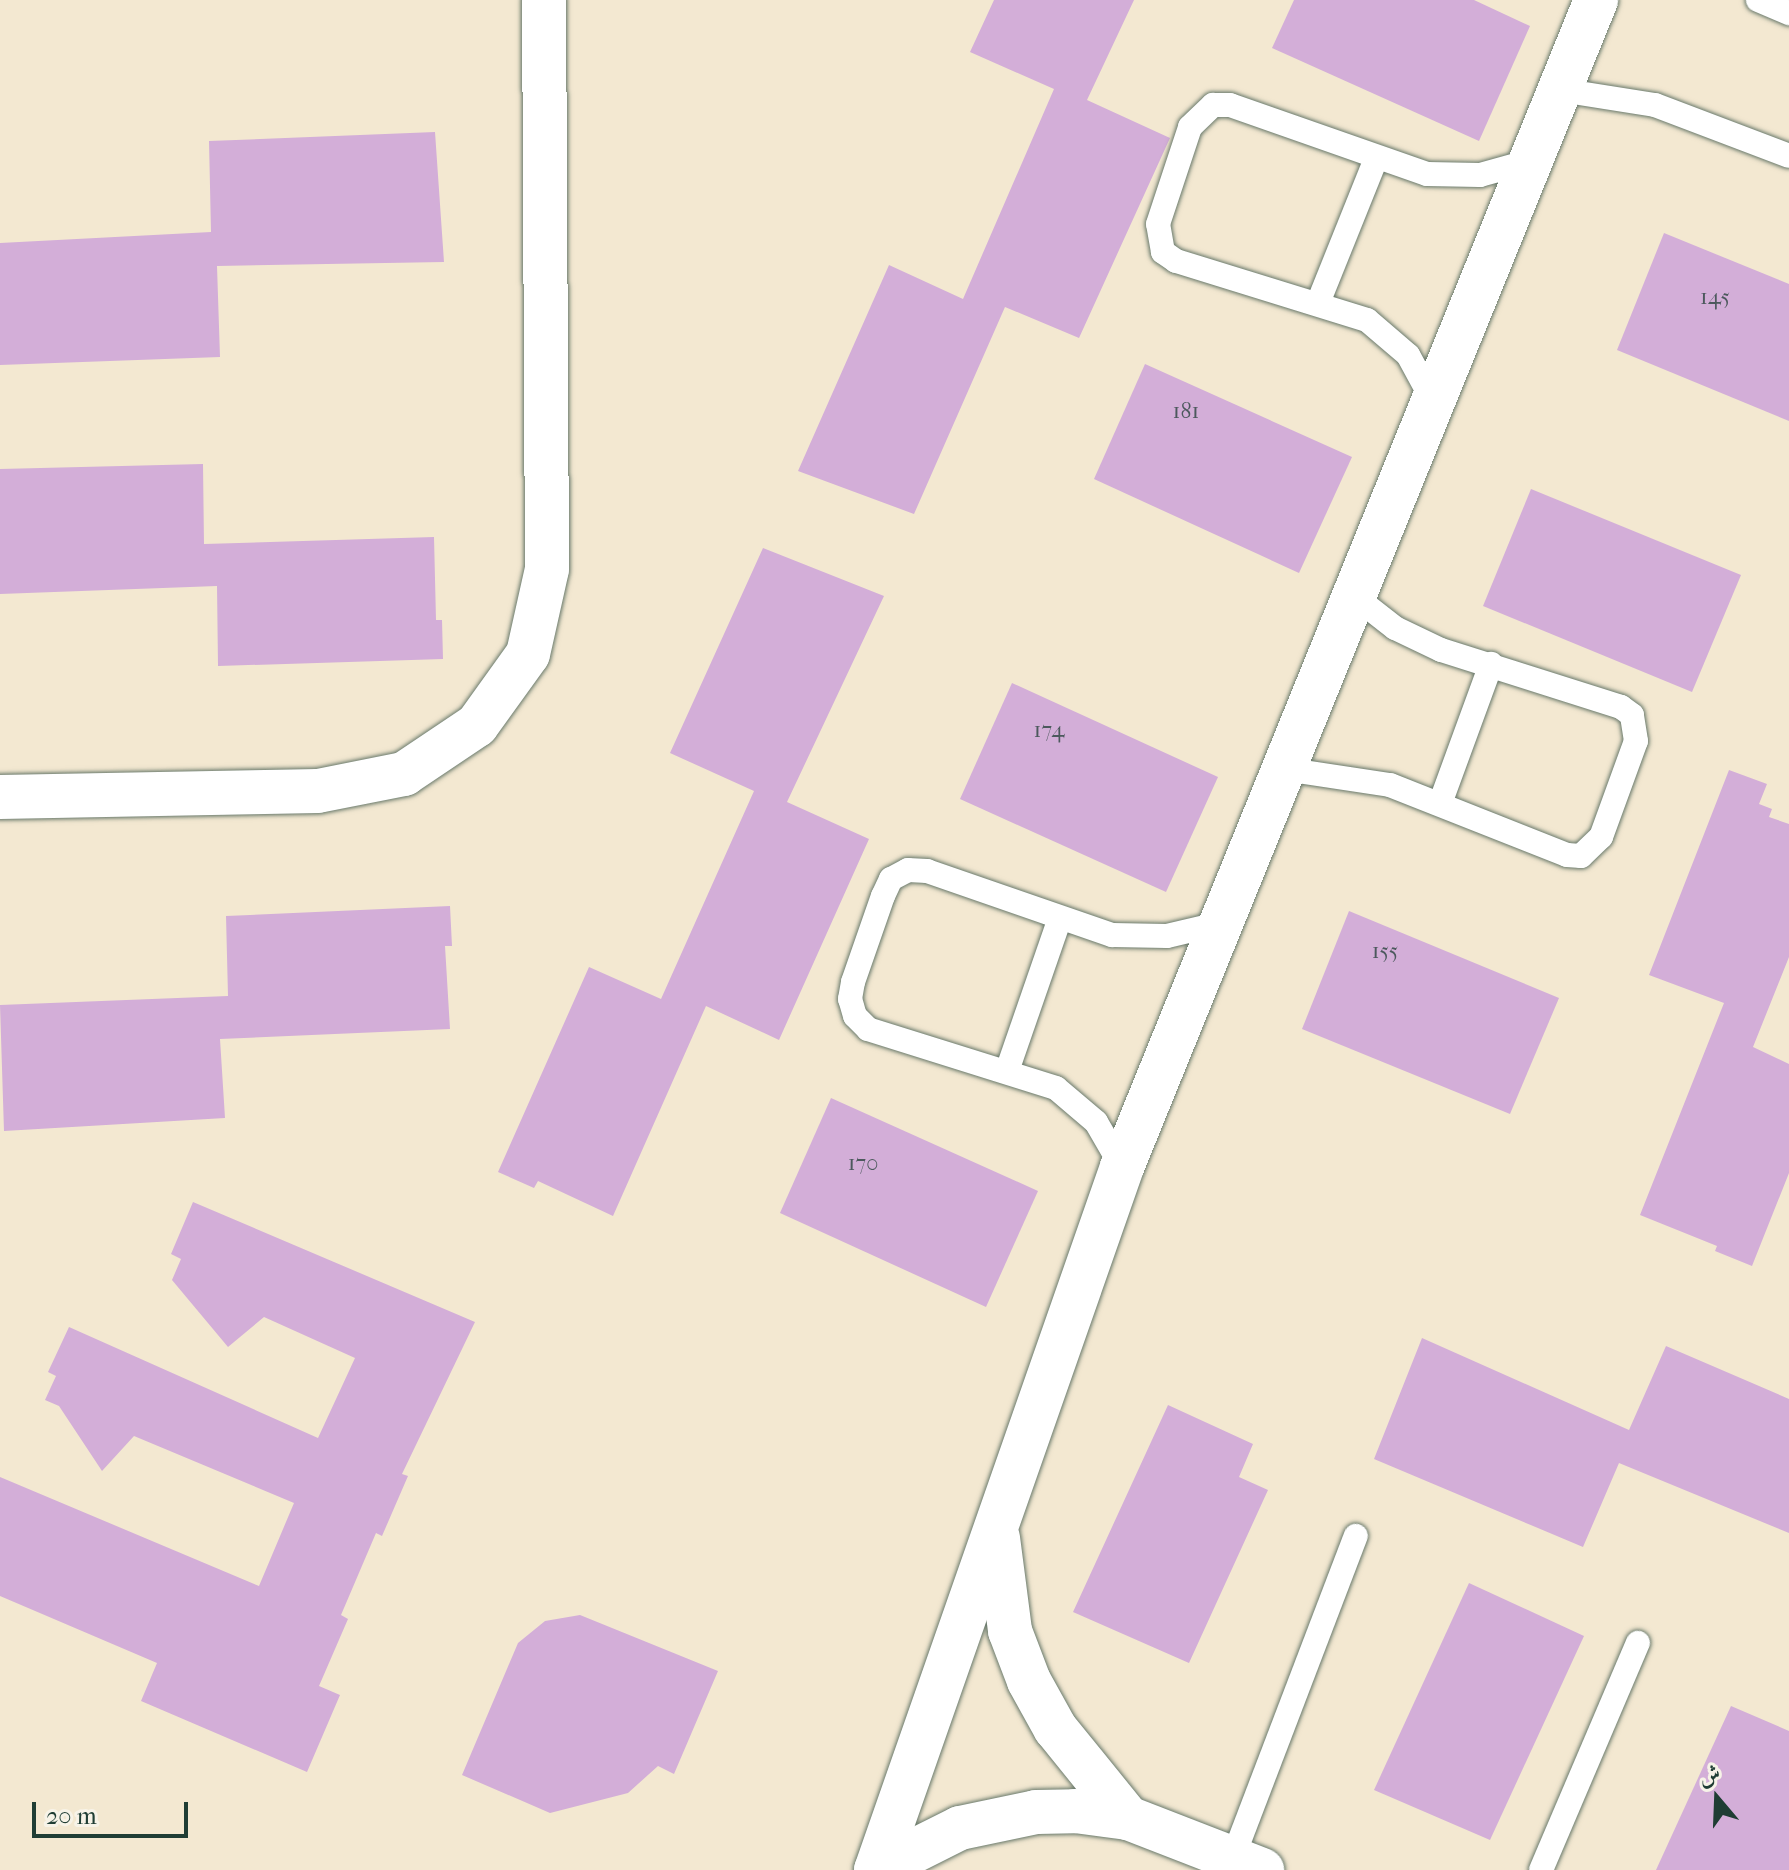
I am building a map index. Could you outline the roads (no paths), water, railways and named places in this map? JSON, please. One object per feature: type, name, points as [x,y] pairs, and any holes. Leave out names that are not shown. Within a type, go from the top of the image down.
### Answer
[{"type":"street","points":[[0,797],[318,791],[404,774],[477,725],[528,654],[547,569],[544,0]]},
{"type":"street","points":[[876,1870],[1122,1167],[1596,0]]},
{"type":"street","points":[[997,1525],[1010,1631],[1029,1681],[1055,1728],[1128,1818]]},
{"type":"street","points":[[876,1870],[916,1846],[997,1818],[1075,1811],[1128,1818],[1247,1865]]},
{"type":"lane","points":[[1758,0],[1789,13]]},
{"type":"lane","points":[[1560,90],[1655,105],[1789,156]]},
{"type":"lane","points":[[1433,401],[1408,355],[1367,320],[1176,261],[1163,252],[1158,224],[1190,127],[1213,105],[1230,105],[1376,159],[1427,174],[1480,175],[1531,161]]},
{"type":"lane","points":[[1318,303],[1376,159]]},
{"type":"lane","points":[[1284,769],[1337,774],[1441,801],[1567,855],[1581,856],[1601,837],[1636,741],[1632,715],[1621,707],[1441,650],[1395,628],[1354,596]]},
{"type":"lane","points":[[1441,801],[1491,664]]},
{"type":"lane","points":[[1122,1167],[1096,1122],[1066,1097],[1007,1071],[868,1029],[855,1016],[850,999],[853,982],[883,896],[891,879],[908,870],[927,871],[1059,921],[1112,935],[1167,936],[1222,923]]},
{"type":"lane","points":[[1007,1071],[1059,921]]},
{"type":"lane","points":[[1247,1865],[1356,1536]]},
{"type":"lane","points":[[1541,1870],[1638,1643]]}]
